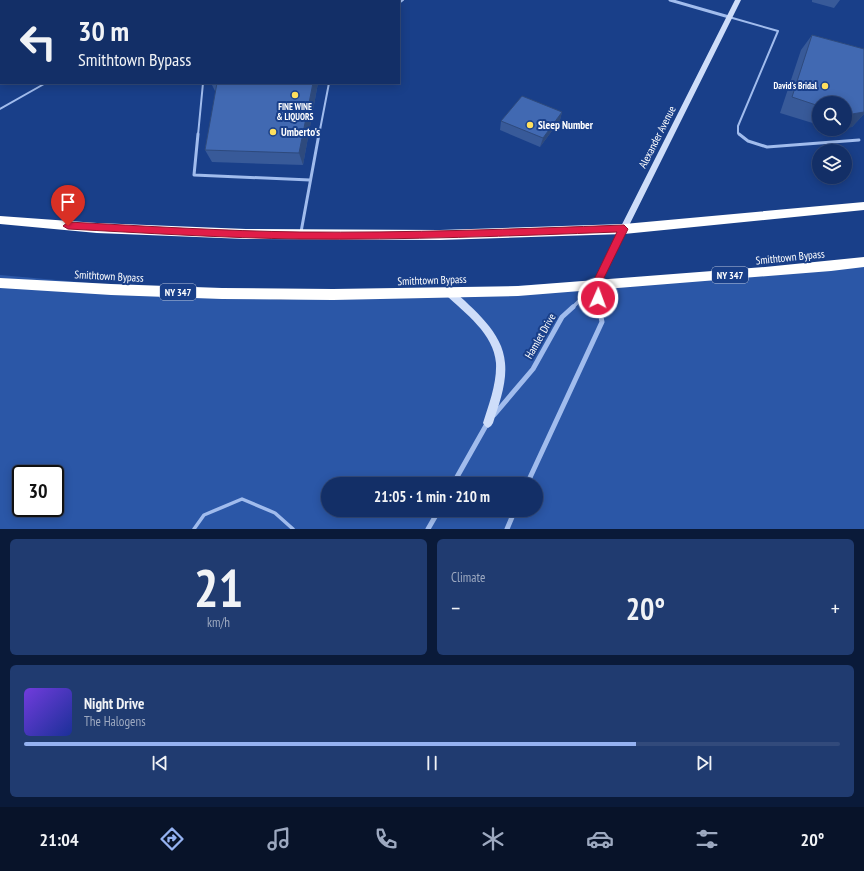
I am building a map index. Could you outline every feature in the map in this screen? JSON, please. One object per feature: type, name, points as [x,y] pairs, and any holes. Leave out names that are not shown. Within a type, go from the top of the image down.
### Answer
[{"type":"highway","points":[[0,220],[175,232],[300,235],[440,235],[624,229],[864,206]]},
{"type":"highway","name":"Smithtown Bypass","points":[[0,283],[127,291],[218,294],[378,295],[544,290],[596,284],[703,278],[864,262]]},
{"type":"street","points":[[670,0],[729,17]]},
{"type":"street","name":"Alexander Avenue","points":[[596,284],[738,0]]},
{"type":"street","points":[[529,477],[602,322],[596,284]]},
{"type":"street","name":"Hamlet Drive","points":[[457,477],[488,423],[533,369],[562,316],[596,284]]},
{"type":"street","points":[[449,292],[482,323],[494,340],[498,349],[501,362],[500,384],[488,423]]},
{"type":"street","points":[[428,529],[434,517]]},
{"type":"street","points":[[507,529],[512,517]]},
{"type":"lane","points":[[729,17],[778,31],[738,126],[738,133],[748,141],[767,147],[859,140]]},
{"type":"lane","points":[[0,109],[44,84]]},
{"type":"lane","points":[[203,84],[194,175],[310,180]]},
{"type":"lane","points":[[300,235],[329,84]]},
{"type":"lane","points":[[194,529],[204,515],[242,499],[275,513],[293,529]]},
{"type":"shaded area","points":[[864,265],[864,529],[0,529],[0,275],[281,300]]},
{"type":"building","name":"David's Bridal","points":[[812,35],[864,49],[864,112],[852,114],[852,96],[812,96],[812,104],[792,97]]},
{"type":"building","points":[[217,84],[313,84],[299,153],[205,150]]},
{"type":"building","name":"Sleep Number","points":[[522,96],[562,112],[543,138],[501,121]]},
{"type":"place","name":"David's Bridal","points":[[825,86]]},
{"type":"place","name":"FINE WINE & LIQUORS","points":[[295,95]]},
{"type":"place","name":"Sleep Number","points":[[530,125]]},
{"type":"place","name":"Umberto's","points":[[273,132]]},
{"type":"route","points":[[68,226],[175,232],[300,235],[440,235],[624,229],[596,284],[598,298]]}]
